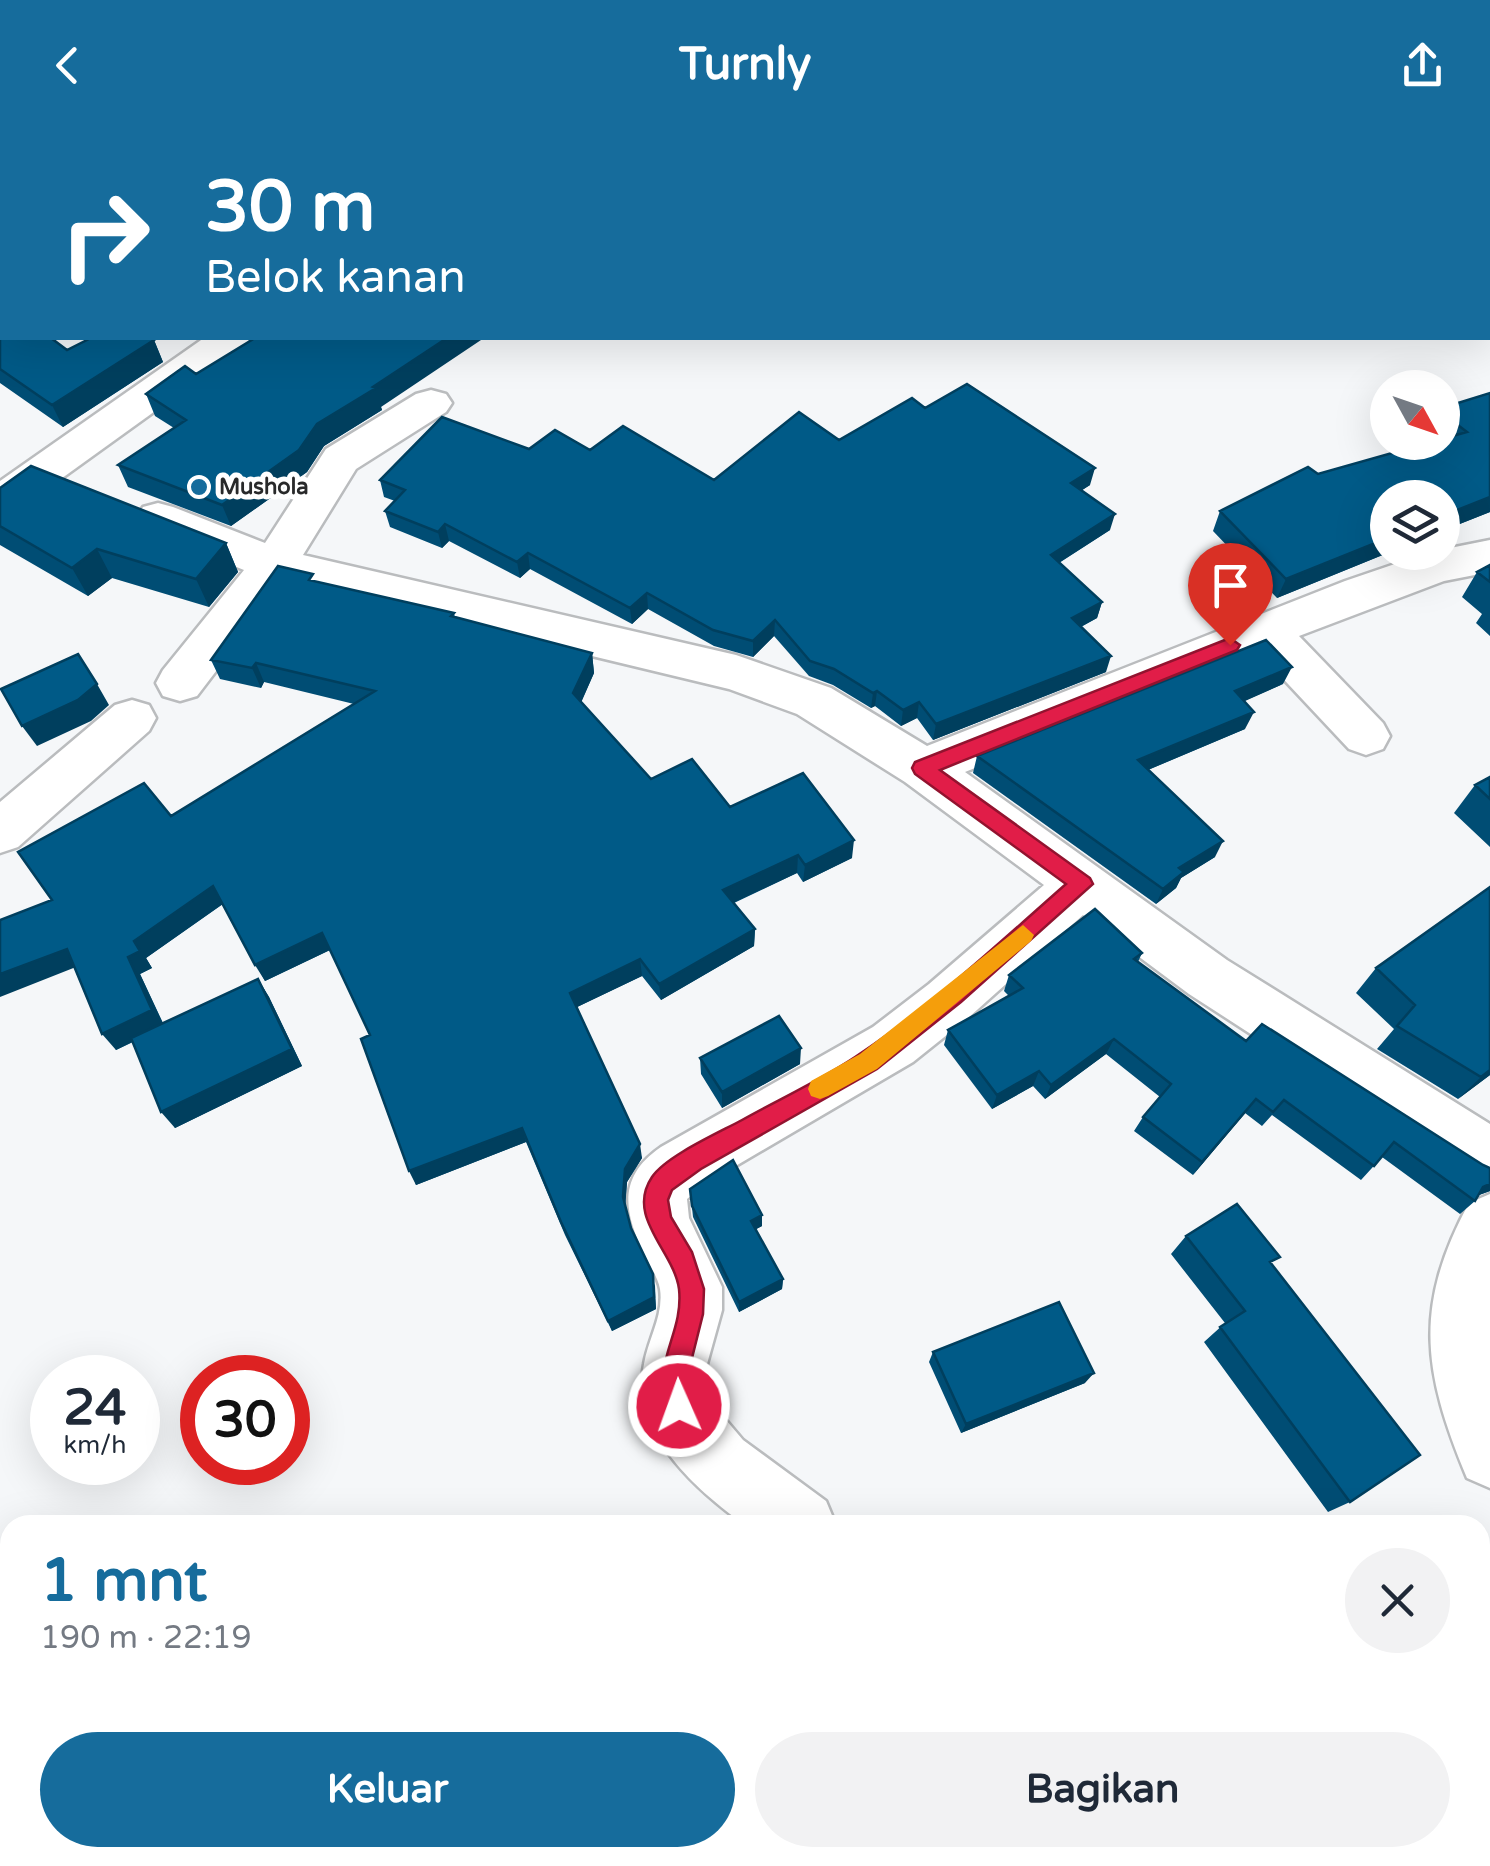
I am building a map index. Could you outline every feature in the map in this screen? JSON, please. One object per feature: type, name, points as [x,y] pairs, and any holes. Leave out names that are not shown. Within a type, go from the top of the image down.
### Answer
[{"type":"street","points":[[0,502],[227,340]]},
{"type":"street","points":[[180,683],[274,564],[341,459],[431,403]]},
{"type":"street","points":[[43,474],[274,564],[770,683],[834,712],[923,768],[1208,976],[1490,1156]]},
{"type":"street","points":[[923,768],[1098,695],[1196,661],[1264,630],[1400,578],[1490,556]]},
{"type":"street","points":[[1264,630],[1366,736]]},
{"type":"street","points":[[4,821],[132,718]]},
{"type":"street","points":[[789,1515],[720,1463],[695,1436],[679,1406],[674,1378],[692,1289],[683,1261],[659,1220],[656,1200],[662,1183],[692,1161],[868,1061],[952,996],[1082,884]]},
{"type":"street","points":[[1490,1223],[1468,1267],[1460,1303],[1458,1346],[1470,1400],[1490,1454]]},
{"type":"building","points":[[0,340],[54,340],[67,350],[87,340],[154,340],[52,405],[0,369]]},
{"type":"building","points":[[252,340],[444,340],[317,424],[299,450],[222,505],[118,465],[186,420],[146,394],[185,366],[196,374]]},
{"type":"building","points":[[967,384],[1095,468],[1071,483],[1115,514],[1051,555],[1102,602],[1072,618],[1111,656],[936,724],[919,702],[903,710],[877,691],[873,693],[834,669],[810,661],[775,620],[753,641],[713,630],[647,593],[630,608],[528,553],[517,562],[445,524],[438,532],[385,511],[405,490],[380,480],[442,417],[529,449],[555,430],[590,450],[623,426],[714,480],[799,412],[839,440],[912,398],[925,408]]},
{"type":"building","points":[[1490,393],[1490,497],[1460,509],[1460,480],[1370,480],[1370,545],[1286,579],[1220,511],[1308,467],[1318,474],[1370,459],[1460,460],[1460,434],[1467,432],[1460,427],[1460,402]]},
{"type":"building","points":[[31,466],[226,543],[196,579],[97,549],[72,568],[0,526],[0,488]]},
{"type":"building","points":[[1490,565],[1490,582],[1477,572]]},
{"type":"building","points":[[278,566],[313,574],[309,580],[454,613],[451,616],[592,653],[573,693],[651,779],[692,759],[730,807],[803,773],[854,840],[805,865],[798,855],[723,890],[755,929],[659,984],[640,959],[570,993],[640,1144],[625,1169],[623,1197],[631,1228],[653,1274],[654,1297],[608,1321],[522,1128],[409,1171],[361,1039],[370,1035],[322,933],[255,965],[213,886],[134,941],[140,951],[128,957],[152,1010],[102,1034],[67,949],[0,974],[0,920],[52,900],[18,852],[144,783],[171,816],[375,691],[256,663],[252,668],[211,660]]},
{"type":"building","points":[[1266,640],[1292,667],[1235,691],[1254,712],[1138,760],[1223,841],[1179,868],[1184,872],[1163,889],[977,756]]},
{"type":"building","points":[[78,654],[97,684],[78,700],[22,726],[1,689]]},
{"type":"building","points":[[1490,777],[1490,799],[1475,785]]},
{"type":"building","points":[[1490,887],[1490,1070],[1481,1077],[1397,1026],[1415,1005],[1376,968]]},
{"type":"building","points":[[1095,909],[1142,953],[1134,959],[1246,1041],[1262,1024],[1490,1168],[1490,1184],[1483,1187],[1475,1201],[1394,1142],[1374,1166],[1284,1100],[1273,1112],[1256,1099],[1202,1162],[1143,1117],[1171,1084],[1114,1039],[1051,1085],[1039,1071],[997,1095],[948,1030],[1023,988],[1009,975]]},
{"type":"building","points":[[258,979],[292,1049],[161,1112],[131,1038]]},
{"type":"building","points":[[779,1016],[801,1048],[722,1092],[700,1058]]},
{"type":"building","points":[[733,1160],[762,1215],[751,1221],[783,1279],[739,1302],[692,1206],[690,1189]]},
{"type":"building","points":[[1237,1204],[1280,1257],[1270,1262],[1420,1455],[1350,1502],[1220,1327],[1245,1311],[1186,1236]]},
{"type":"building","points":[[1059,1302],[1094,1373],[966,1424],[933,1352]]},
{"type":"slow traffic","points":[[820,1089],[868,1061],[1023,935]]},
{"type":"place","name":"Mushola","points":[[199,487]]},
{"type":"route","points":[[679,1406],[674,1378],[692,1289],[683,1261],[659,1220],[656,1200],[662,1183],[692,1161],[868,1061],[952,996],[1082,884],[923,768],[1230,645]]}]
